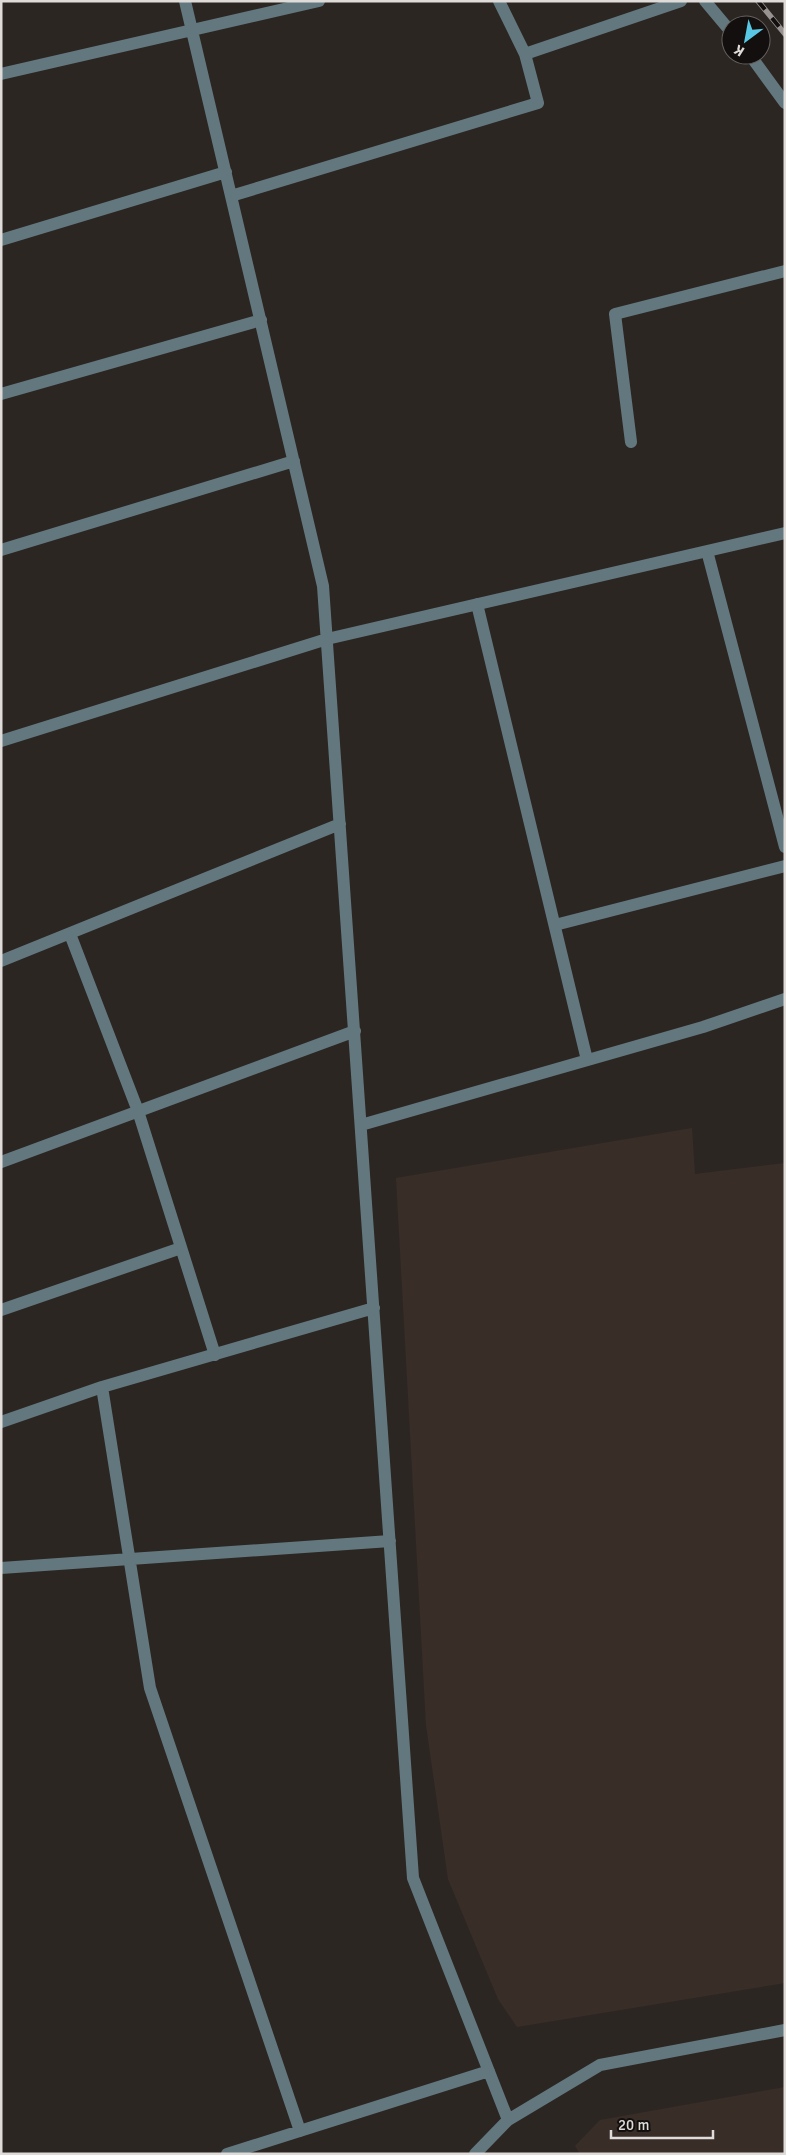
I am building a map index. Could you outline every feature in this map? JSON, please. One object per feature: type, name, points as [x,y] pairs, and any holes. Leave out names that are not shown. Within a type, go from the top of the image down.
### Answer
[{"type":"street","points":[[185,1],[323,586],[413,1878],[508,2120]]},
{"type":"street","points":[[1,74],[319,1]]},
{"type":"street","points":[[231,196],[538,103],[525,54],[499,1]]},
{"type":"street","points":[[525,54],[681,1]]},
{"type":"street","points":[[705,1],[721,20]]},
{"type":"street","points":[[757,65],[785,103]]},
{"type":"street","points":[[1,240],[226,172]]},
{"type":"street","points":[[631,442],[614,314],[785,271]]},
{"type":"street","points":[[1,394],[261,320]]},
{"type":"street","points":[[1,550],[294,461]]},
{"type":"street","points":[[1,741],[327,638],[785,533]]},
{"type":"street","points":[[706,551],[785,847]]},
{"type":"street","points":[[477,604],[587,1060]]},
{"type":"street","points":[[1,962],[340,824]]},
{"type":"street","points":[[555,925],[785,866]]},
{"type":"street","points":[[70,934],[138,1111],[215,1354]]},
{"type":"street","points":[[361,1126],[703,1027],[785,999]]},
{"type":"street","points":[[1,1162],[355,1031]]},
{"type":"street","points":[[1,1310],[181,1248]]},
{"type":"street","points":[[1,1422],[102,1387],[374,1308]]},
{"type":"street","points":[[102,1387],[150,1688],[300,2130]]},
{"type":"street","points":[[1,1568],[390,1541]]},
{"type":"street","points":[[475,2154],[508,2120],[600,2065],[785,2030]]},
{"type":"street","points":[[227,2154],[489,2071]]},
{"type":"shaded area","points":[[692,1128],[695,1174],[785,1163],[785,1983],[517,2027],[498,1999],[448,1879],[426,1725],[396,1178]]},
{"type":"shaded area","points":[[785,2087],[785,2154],[580,2154],[575,2146],[600,2120]]},
{"type":"railway","points":[[758,1],[785,34]]}]
